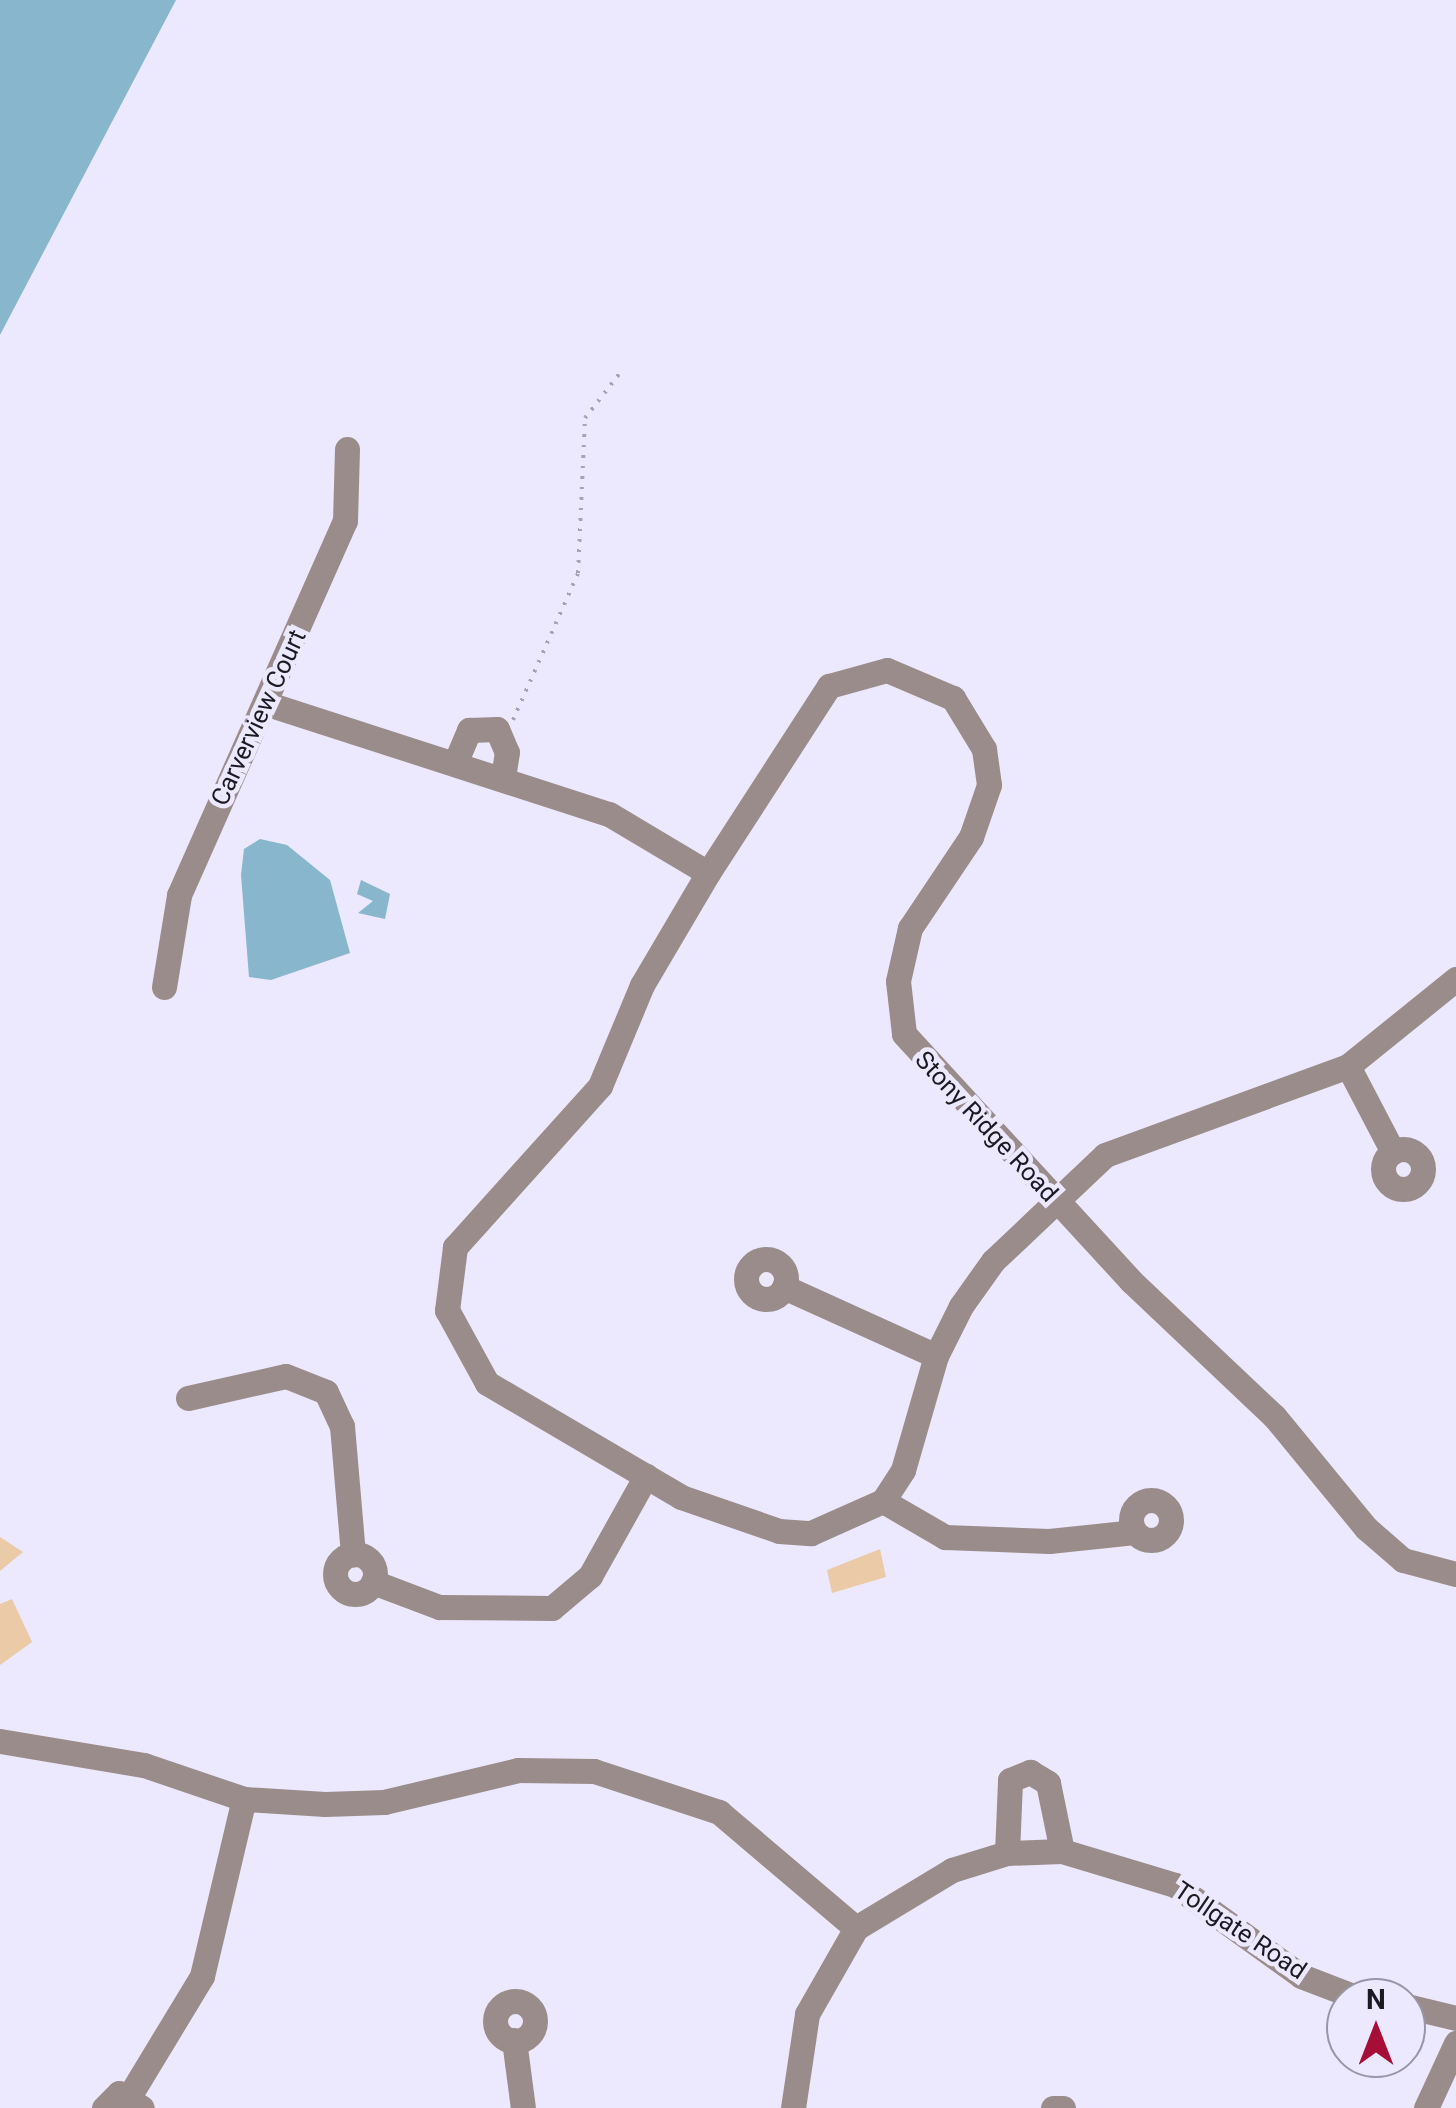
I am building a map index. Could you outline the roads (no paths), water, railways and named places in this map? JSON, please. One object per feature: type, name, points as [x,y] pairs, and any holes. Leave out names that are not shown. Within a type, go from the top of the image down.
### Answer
[{"type":"street","name":"Carverview Court","points":[[164,988],[179,895],[268,704],[345,521],[348,448]]},
{"type":"street","name":"Stony Ridge Road","points":[[883,1502],[811,1533],[779,1531],[646,1476],[487,1383],[447,1310],[448,1276],[476,1214],[600,1086],[642,985],[708,872],[828,686],[887,670],[953,698],[984,749],[989,785],[972,836],[910,928],[898,981],[904,1034],[1055,1202],[1274,1416],[1366,1528],[1403,1560],[1456,1574]]},
{"type":"street","points":[[268,704],[456,761],[608,814],[708,872]]},
{"type":"street","points":[[456,761],[469,730],[482,725],[504,737],[503,777]]},
{"type":"street","points":[[1135,1532],[1049,1542],[945,1536],[883,1502],[908,1458],[936,1356],[993,1261],[1105,1155],[1348,1066],[1456,979]]},
{"type":"street","points":[[1348,1066],[1393,1152]]},
{"type":"street","points":[[784,1287],[936,1356]]},
{"type":"street","points":[[188,1398],[286,1376],[326,1392],[342,1426],[354,1554],[337,1566],[338,1585],[356,1594],[373,1582],[439,1607],[552,1608],[590,1576],[646,1476]]},
{"type":"street","points":[[0,1741],[144,1765],[244,1798],[384,1802],[518,1770],[594,1771],[719,1812],[856,1928]]},
{"type":"street","points":[[1007,1852],[1010,1780],[1030,1772],[1048,1782],[1062,1850]]},
{"type":"street","points":[[104,2108],[136,2101],[202,1976],[244,1798]]},
{"type":"street","name":"Tollgate Road","points":[[793,2108],[807,2014],[856,1928],[952,1870],[1007,1852],[1062,1850],[1175,1885],[1300,1976],[1326,1986]]},
{"type":"street","points":[[1426,2011],[1456,2018]]},
{"type":"street","points":[[514,2040],[523,2108]]},
{"type":"street","points":[[1426,2108],[1456,2043]]},
{"type":"street","points":[[1053,2108],[1064,2108]]},
{"type":"water","points":[[0,0],[176,0],[0,335]]},
{"type":"water","points":[[260,839],[287,845],[330,880],[350,953],[271,980],[249,977],[241,875],[244,849]]},
{"type":"water","points":[[361,880],[390,894],[385,919],[358,913],[373,901],[357,894]]}]
